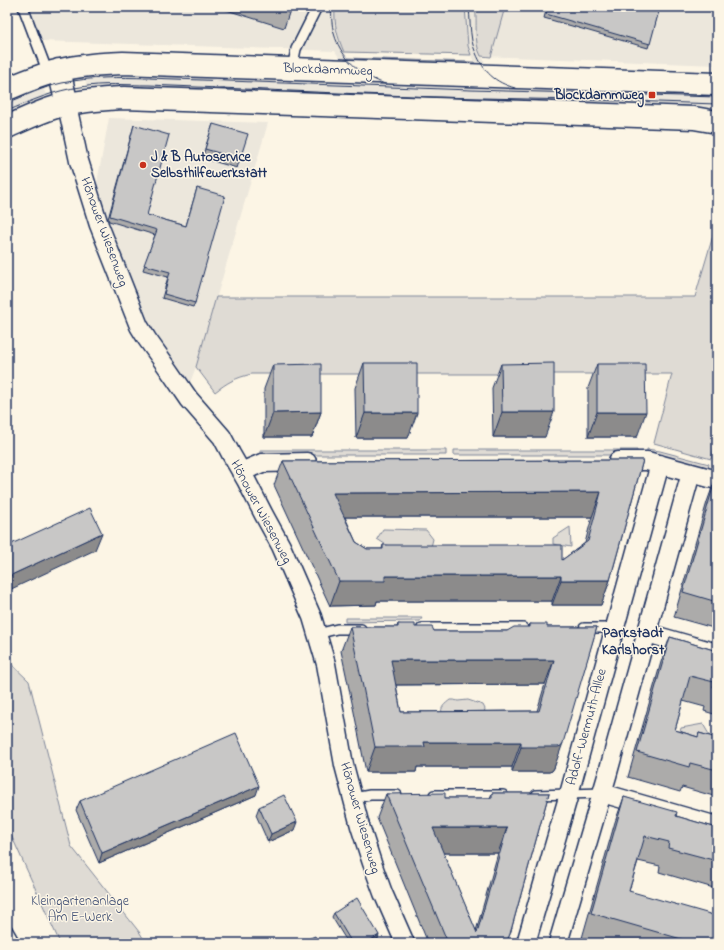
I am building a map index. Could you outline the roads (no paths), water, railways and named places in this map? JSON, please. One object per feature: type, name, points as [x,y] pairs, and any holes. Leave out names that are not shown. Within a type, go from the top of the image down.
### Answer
[{"type":"street","name":"Blockdammweg","points":[[7,89],[30,79],[54,72],[99,64],[123,63],[717,84]]},
{"type":"street","points":[[54,72],[67,105]]},
{"type":"street","points":[[7,126],[45,111],[82,101],[124,98],[694,118],[717,122]]},
{"type":"street","name":"Hönower Wiesenweg","points":[[67,105],[79,161],[99,226],[139,326],[189,399],[222,437],[281,546],[312,617],[326,664],[344,765],[360,826],[383,893],[405,943]]},
{"type":"street","points":[[603,461],[647,461],[717,480]]},
{"type":"street","points":[[241,472],[262,463],[321,462]]},
{"type":"street","name":"Adolf-Wermuth-Allee","points":[[526,943],[569,794],[660,464]]},
{"type":"street","points":[[558,943],[602,793],[691,473]]},
{"type":"street","points":[[647,633],[717,653]]},
{"type":"street","points":[[602,793],[717,826]]},
{"type":"lane","points":[[23,7],[54,72]]},
{"type":"lane","points":[[292,69],[296,49],[317,7]]},
{"type":"lane","points":[[412,628],[531,628]]},
{"type":"lane","points":[[578,628],[615,628]]},
{"type":"lane","points":[[317,634],[337,629],[367,629]]},
{"type":"lane","points":[[524,795],[602,793]]},
{"type":"lane","points":[[353,798],[370,795],[409,795]]},
{"type":"lane","points":[[424,795],[509,795]]},
{"type":"lane","points":[[7,929],[15,943]]},
{"type":"tram line","points":[[332,7],[334,33],[344,55],[362,72],[385,84]]},
{"type":"tram line","points":[[469,7],[472,41],[479,60],[486,71],[501,83],[515,88]]},
{"type":"tram line","points":[[7,103],[41,89],[62,83],[116,78],[717,97]]},
{"type":"tram line","points":[[7,111],[43,96],[71,88],[115,84],[433,97],[717,104]]},
{"type":"place","name":"Blockdammweg","points":[[652,95]]},
{"type":"place","name":"J & B Autoservice Selbsthilfewerkstatt","points":[[143,165]]},
{"type":"district","name":"Parkstadt Karlshorst","points":[[633,642]]},
{"type":"park label","name":"Kleingartenanlage Am E-Werk","points":[[80,910]]}]
